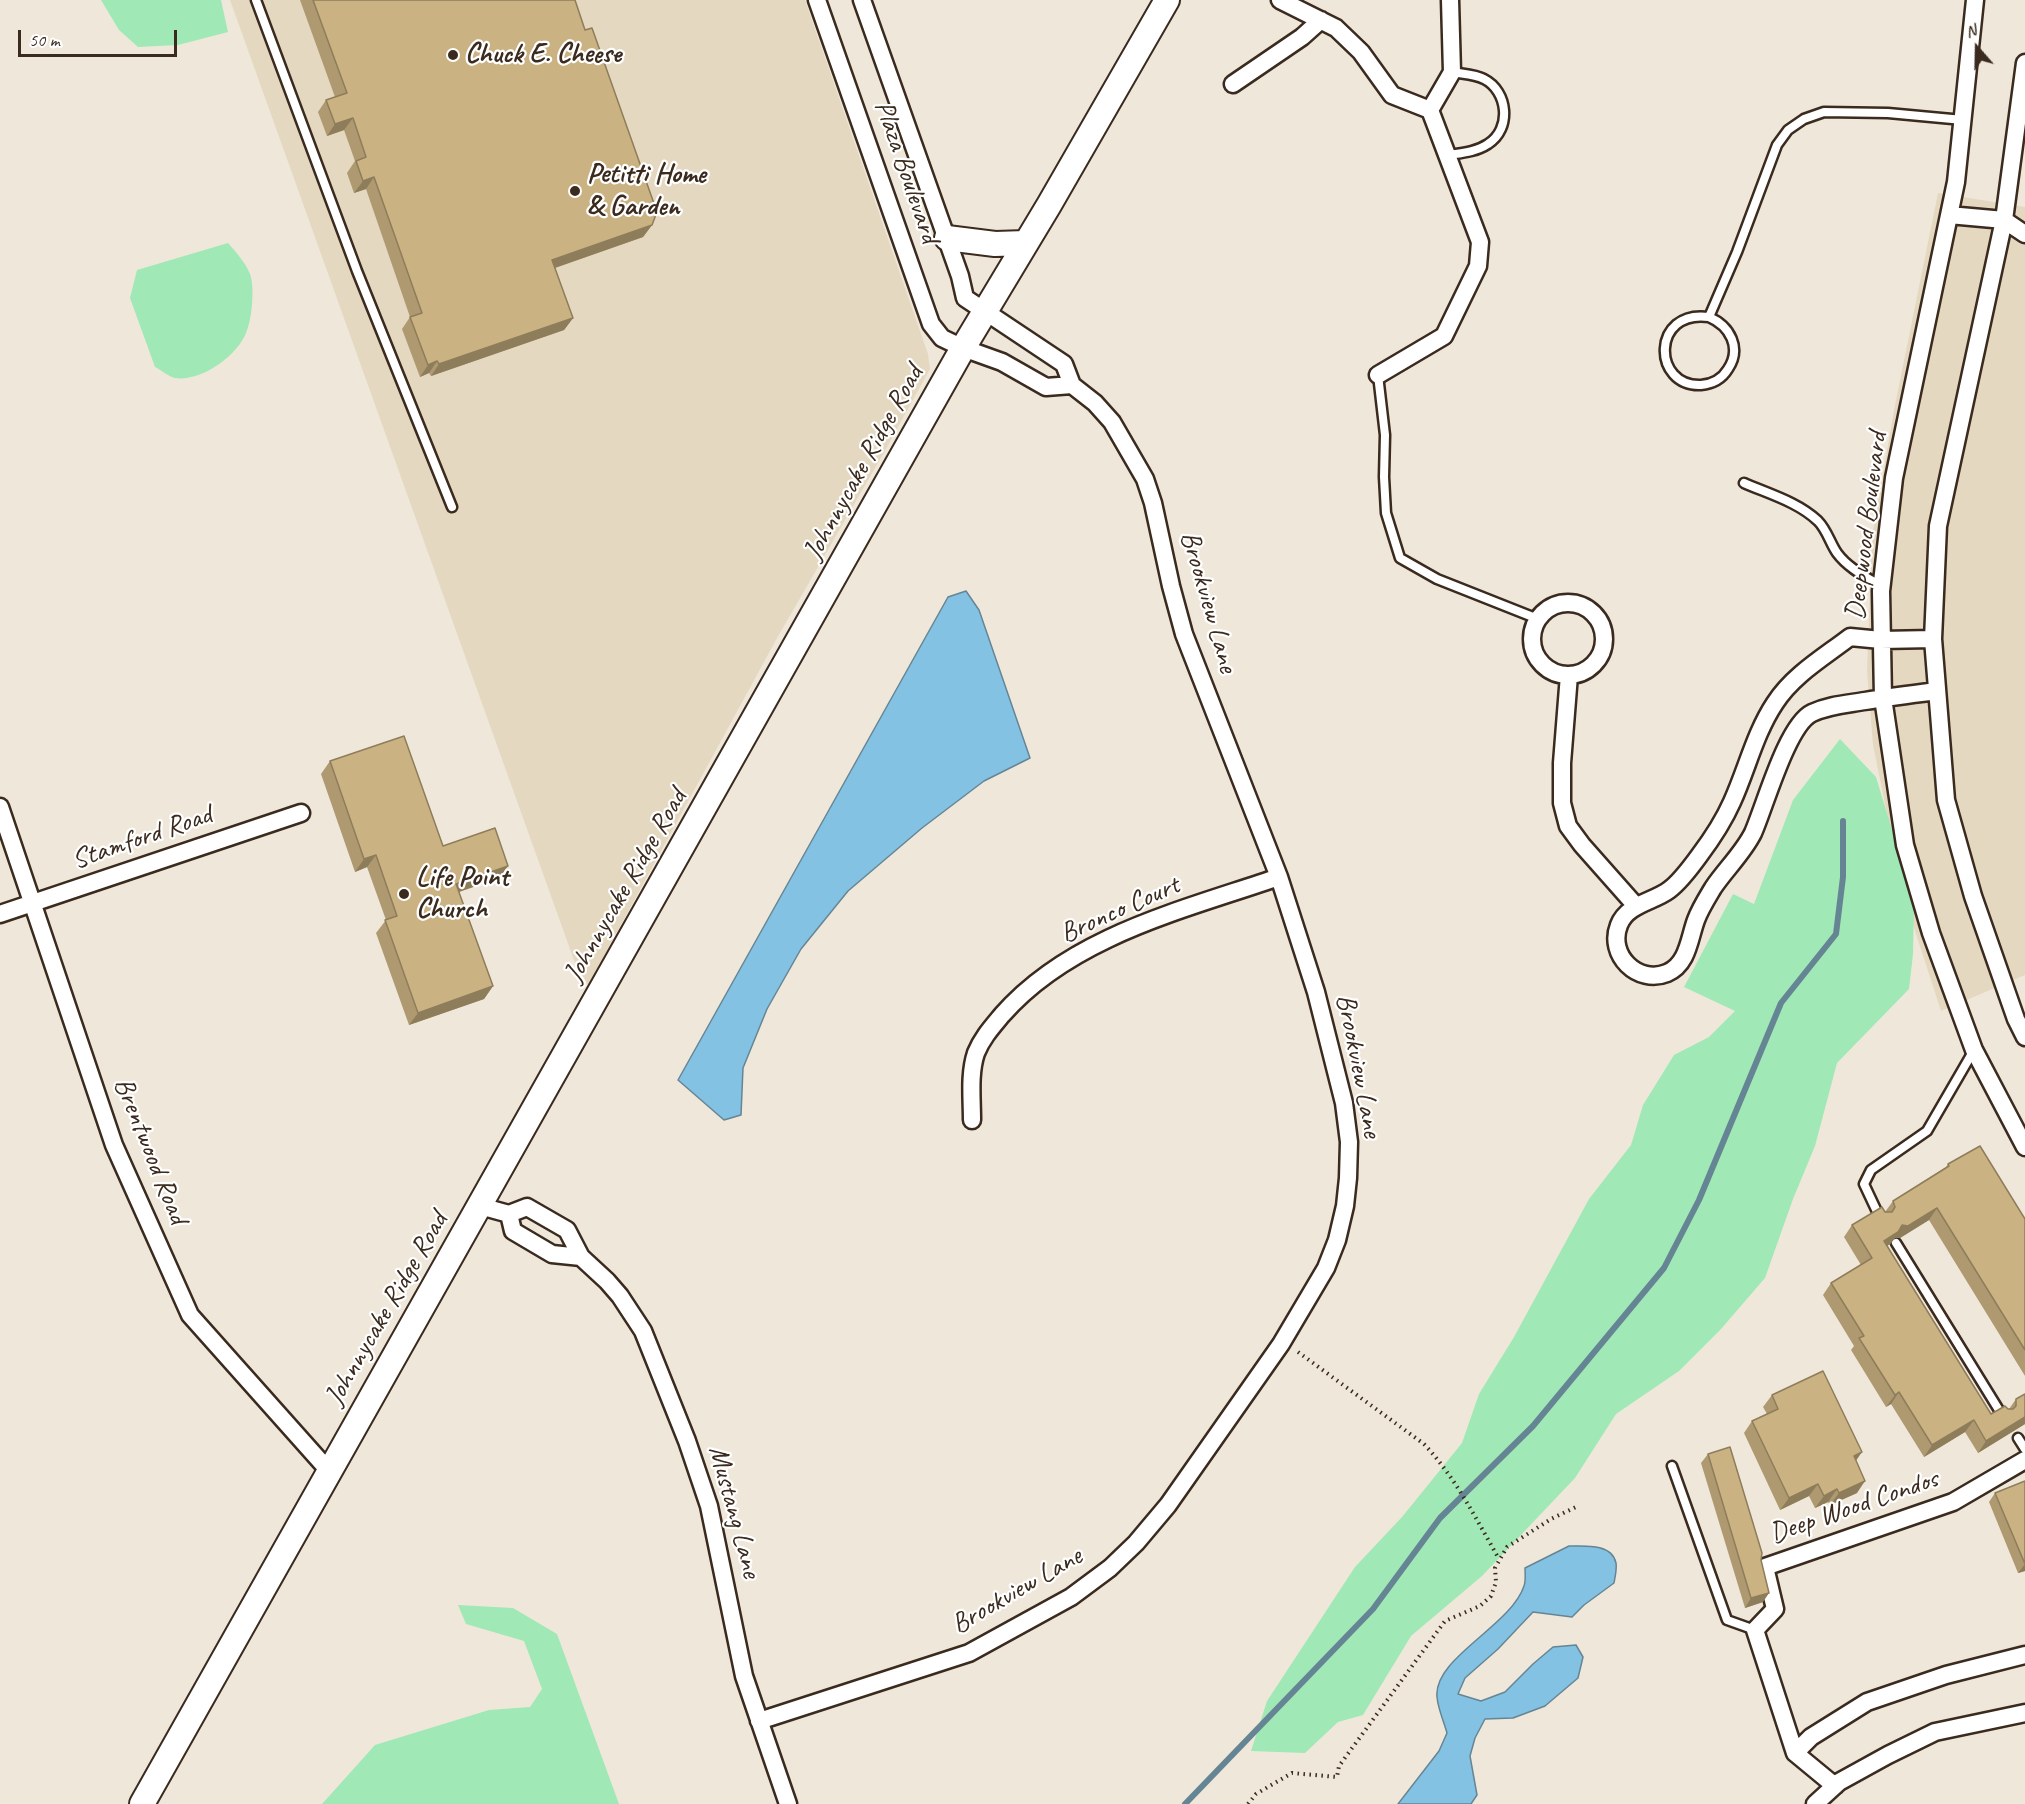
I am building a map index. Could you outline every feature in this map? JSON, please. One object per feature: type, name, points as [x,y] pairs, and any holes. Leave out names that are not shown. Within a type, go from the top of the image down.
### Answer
[{"type":"main road","name":"Johnnycake Ridge Road","points":[[142,1804],[984,311],[1167,0]]},
{"type":"main road","points":[[946,238],[995,244],[1026,243]]},
{"type":"street","name":"Plaza Boulevard","points":[[817,0],[931,324],[942,338],[963,348]]},
{"type":"street","name":"Plaza Boulevard","points":[[862,0],[960,276],[965,298],[984,311]]},
{"type":"street","points":[[1280,0],[1336,28],[1360,52],[1392,95],[1430,110],[1480,242],[1478,266],[1444,336],[1378,375]]},
{"type":"street","points":[[1430,110],[1452,72],[1450,0]]},
{"type":"street","name":"Deepwood Boulevard","points":[[1975,0],[1956,182],[1894,478],[1882,586],[1882,698],[1905,845],[1931,933],[1974,1050],[2025,1147]]},
{"type":"street","points":[[1233,84],[1302,37],[1321,20]]},
{"type":"street","points":[[2025,63],[2004,220],[1938,526],[1933,639],[1946,800],[1973,896],[2016,1019],[2025,1036]]},
{"type":"street","points":[[1949,215],[2004,220],[2025,234]]},
{"type":"street","name":"Brookview Lane","points":[[759,1721],[969,1653],[1071,1597],[1110,1568],[1136,1543],[1168,1505],[1283,1341],[1326,1268],[1337,1240],[1346,1197],[1349,1142],[1344,1103],[1319,1002],[1279,877],[1184,634],[1153,503],[1145,479],[1112,422],[1072,385],[1064,364],[984,311]]},
{"type":"street","points":[[963,348],[1002,362],[1046,387],[1072,385]]},
{"type":"street","points":[[1578,604],[1589,609],[1597,616],[1603,627],[1605,638],[1598,660],[1590,668],[1569,675],[1558,674],[1548,669],[1539,661],[1534,651],[1533,629],[1538,619],[1546,610],[1556,605],[1578,604]]},
{"type":"street","points":[[1933,639],[1881,640],[1850,637],[1799,675],[1776,701],[1760,728],[1732,803],[1699,856],[1672,888],[1661,896],[1636,906],[1624,916],[1618,926],[1617,939],[1624,963],[1643,976],[1655,976],[1666,974],[1684,958],[1696,918],[1704,902],[1752,835],[1788,743],[1797,727],[1810,714],[1825,708],[1937,690]]},
{"type":"street","points":[[1569,675],[1562,763],[1562,803],[1568,826],[1636,906]]},
{"type":"street","name":"Brentwood Road","points":[[0,807],[114,1145],[190,1315],[329,1472]]},
{"type":"street","name":"Stamford Road","points":[[0,914],[301,813]]},
{"type":"street","name":"Bronco Court","points":[[972,1120],[972,1074],[976,1053],[985,1035],[1017,998],[1037,981],[1098,944],[1125,931],[1279,877]]},
{"type":"street","name":"Mustang Lane","points":[[480,1206],[509,1214],[527,1207],[567,1230],[581,1257],[620,1296],[643,1331],[687,1441],[709,1506],[744,1676],[788,1804]]},
{"type":"street","points":[[509,1214],[513,1231],[552,1254],[581,1257]]},
{"type":"street","name":"Deep Wood Condos","points":[[1755,1630],[1775,1609],[1765,1567],[1953,1502],[2025,1460]]},
{"type":"street","points":[[1755,1630],[1795,1753],[1835,1786]]},
{"type":"street","points":[[1795,1753],[1811,1737],[1867,1702],[1946,1675],[2025,1655]]},
{"type":"street","points":[[1815,1804],[1835,1786],[1888,1755],[1935,1732],[2025,1713]]},
{"type":"lane","points":[[256,0],[357,271],[452,507]]},
{"type":"lane","points":[[1448,155],[1473,150],[1488,144],[1499,134],[1505,120],[1500,94],[1493,85],[1482,77],[1452,72]]},
{"type":"lane","points":[[1709,316],[1737,252],[1777,145],[1788,130],[1804,119],[1824,111],[1888,113],[1963,120]]},
{"type":"lane","points":[[1709,316],[1720,321],[1728,329],[1733,339],[1733,362],[1719,380],[1695,385],[1674,375],[1664,353],[1665,342],[1677,323],[1687,317],[1709,316]]},
{"type":"lane","points":[[1378,375],[1385,435],[1386,513],[1400,558],[1437,579],[1538,619]]},
{"type":"lane","points":[[1744,483],[1794,504],[1817,520],[1850,567],[1882,586]]},
{"type":"lane","points":[[1880,1218],[1864,1184],[1871,1170],[1927,1131],[1974,1050]]},
{"type":"lane","points":[[1896,1244],[2002,1415]]},
{"type":"lane","points":[[2018,1438],[2025,1449]]},
{"type":"lane","points":[[1672,1466],[1727,1620],[1755,1630]]},
{"type":"path","points":[[1283,1341],[1424,1444],[1456,1483],[1499,1559]]},
{"type":"path","points":[[1248,1804],[1256,1794],[1292,1773],[1337,1777],[1339,1766],[1446,1621],[1480,1606],[1491,1596],[1496,1582],[1495,1568],[1507,1547],[1551,1519],[1576,1507]]},
{"type":"shaded area","points":[[230,0],[805,0],[928,354],[930,369],[776,640],[588,985],[575,963]]},
{"type":"shaded area","points":[[1938,193],[2025,207],[2025,975],[1941,1011],[1904,897],[1873,745],[1867,671],[1872,537],[1895,405]]},
{"type":"green space","points":[[101,0],[221,0],[228,32],[178,45],[138,47],[119,30]]},
{"type":"green space","points":[[228,243],[246,265],[252,280],[252,304],[246,333],[235,350],[217,366],[196,376],[175,378],[155,367],[130,298],[137,270]]},
{"type":"green space","points":[[1840,739],[1876,777],[1914,902],[1913,954],[1909,989],[1837,1063],[1815,1146],[1765,1278],[1721,1329],[1679,1371],[1616,1414],[1575,1478],[1482,1576],[1411,1636],[1363,1715],[1338,1722],[1305,1753],[1251,1751],[1267,1701],[1355,1567],[1402,1517],[1462,1443],[1479,1394],[1514,1337],[1589,1199],[1631,1145],[1643,1105],[1674,1055],[1709,1037],[1735,1011],[1684,987],[1733,894],[1754,904],[1793,800]]},
{"type":"green space","points":[[458,1605],[513,1608],[557,1634],[619,1804],[322,1804],[375,1745],[489,1710],[530,1707],[542,1689],[524,1641],[466,1624]]},
{"type":"water","points":[[966,591],[979,610],[1030,758],[984,781],[922,828],[848,891],[801,949],[767,1009],[743,1068],[741,1115],[724,1120],[678,1080],[948,597]]},
{"type":"water","points":[[1569,1546],[1597,1547],[1609,1552],[1616,1563],[1614,1583],[1572,1617],[1533,1612],[1498,1649],[1465,1678],[1458,1694],[1481,1701],[1505,1692],[1553,1647],[1576,1645],[1583,1657],[1578,1678],[1545,1706],[1513,1718],[1485,1719],[1475,1738],[1470,1756],[1477,1795],[1471,1804],[1398,1804],[1439,1751],[1447,1733],[1437,1697],[1439,1683],[1447,1669],[1516,1601],[1525,1584],[1525,1568]]},
{"type":"building","points":[[313,0],[575,0],[585,30],[592,28],[657,212],[652,225],[552,260],[573,318],[439,364],[437,361],[428,365],[410,317],[422,313],[374,177],[363,181],[356,161],[366,157],[353,118],[335,124],[326,100],[347,93]]},
{"type":"building","points":[[404,736],[443,846],[495,828],[508,866],[456,884],[493,986],[418,1013],[385,920],[397,916],[376,855],[364,859],[330,761]]},
{"type":"building","points":[[1980,1146],[2025,1219],[2025,1350],[1937,1208],[1908,1226],[1902,1225],[1898,1232],[1884,1241],[1991,1414],[2005,1406],[2013,1409],[2016,1406],[2016,1399],[2025,1394],[2025,1417],[1986,1441],[1974,1420],[1932,1445],[1899,1392],[1895,1395],[1859,1338],[1864,1336],[1831,1283],[1872,1258],[1852,1225],[1882,1207],[1885,1212],[1892,1212],[1895,1207],[1893,1201],[1949,1166],[1948,1164]]},
{"type":"building","points":[[1823,1371],[1862,1452],[1854,1456],[1865,1481],[1839,1493],[1837,1489],[1824,1496],[1818,1484],[1789,1498],[1752,1421],[1778,1409],[1772,1395]]},
{"type":"building","points":[[1730,1447],[1762,1553],[1761,1560],[1769,1593],[1751,1598],[1708,1454]]},
{"type":"building","points":[[2025,1481],[2025,1564],[1995,1493]]},
{"type":"waterway","points":[[1185,1804],[1373,1609],[1440,1518],[1533,1426],[1664,1268],[1699,1200],[1781,1003],[1836,934],[1843,877],[1843,821]]},
{"type":"place","name":"Chuck E. Cheese","points":[[453,55]]},
{"type":"place","name":"Petitti Home & Garden","points":[[575,191]]},
{"type":"place","name":"Life Point Church","points":[[404,894]]}]
